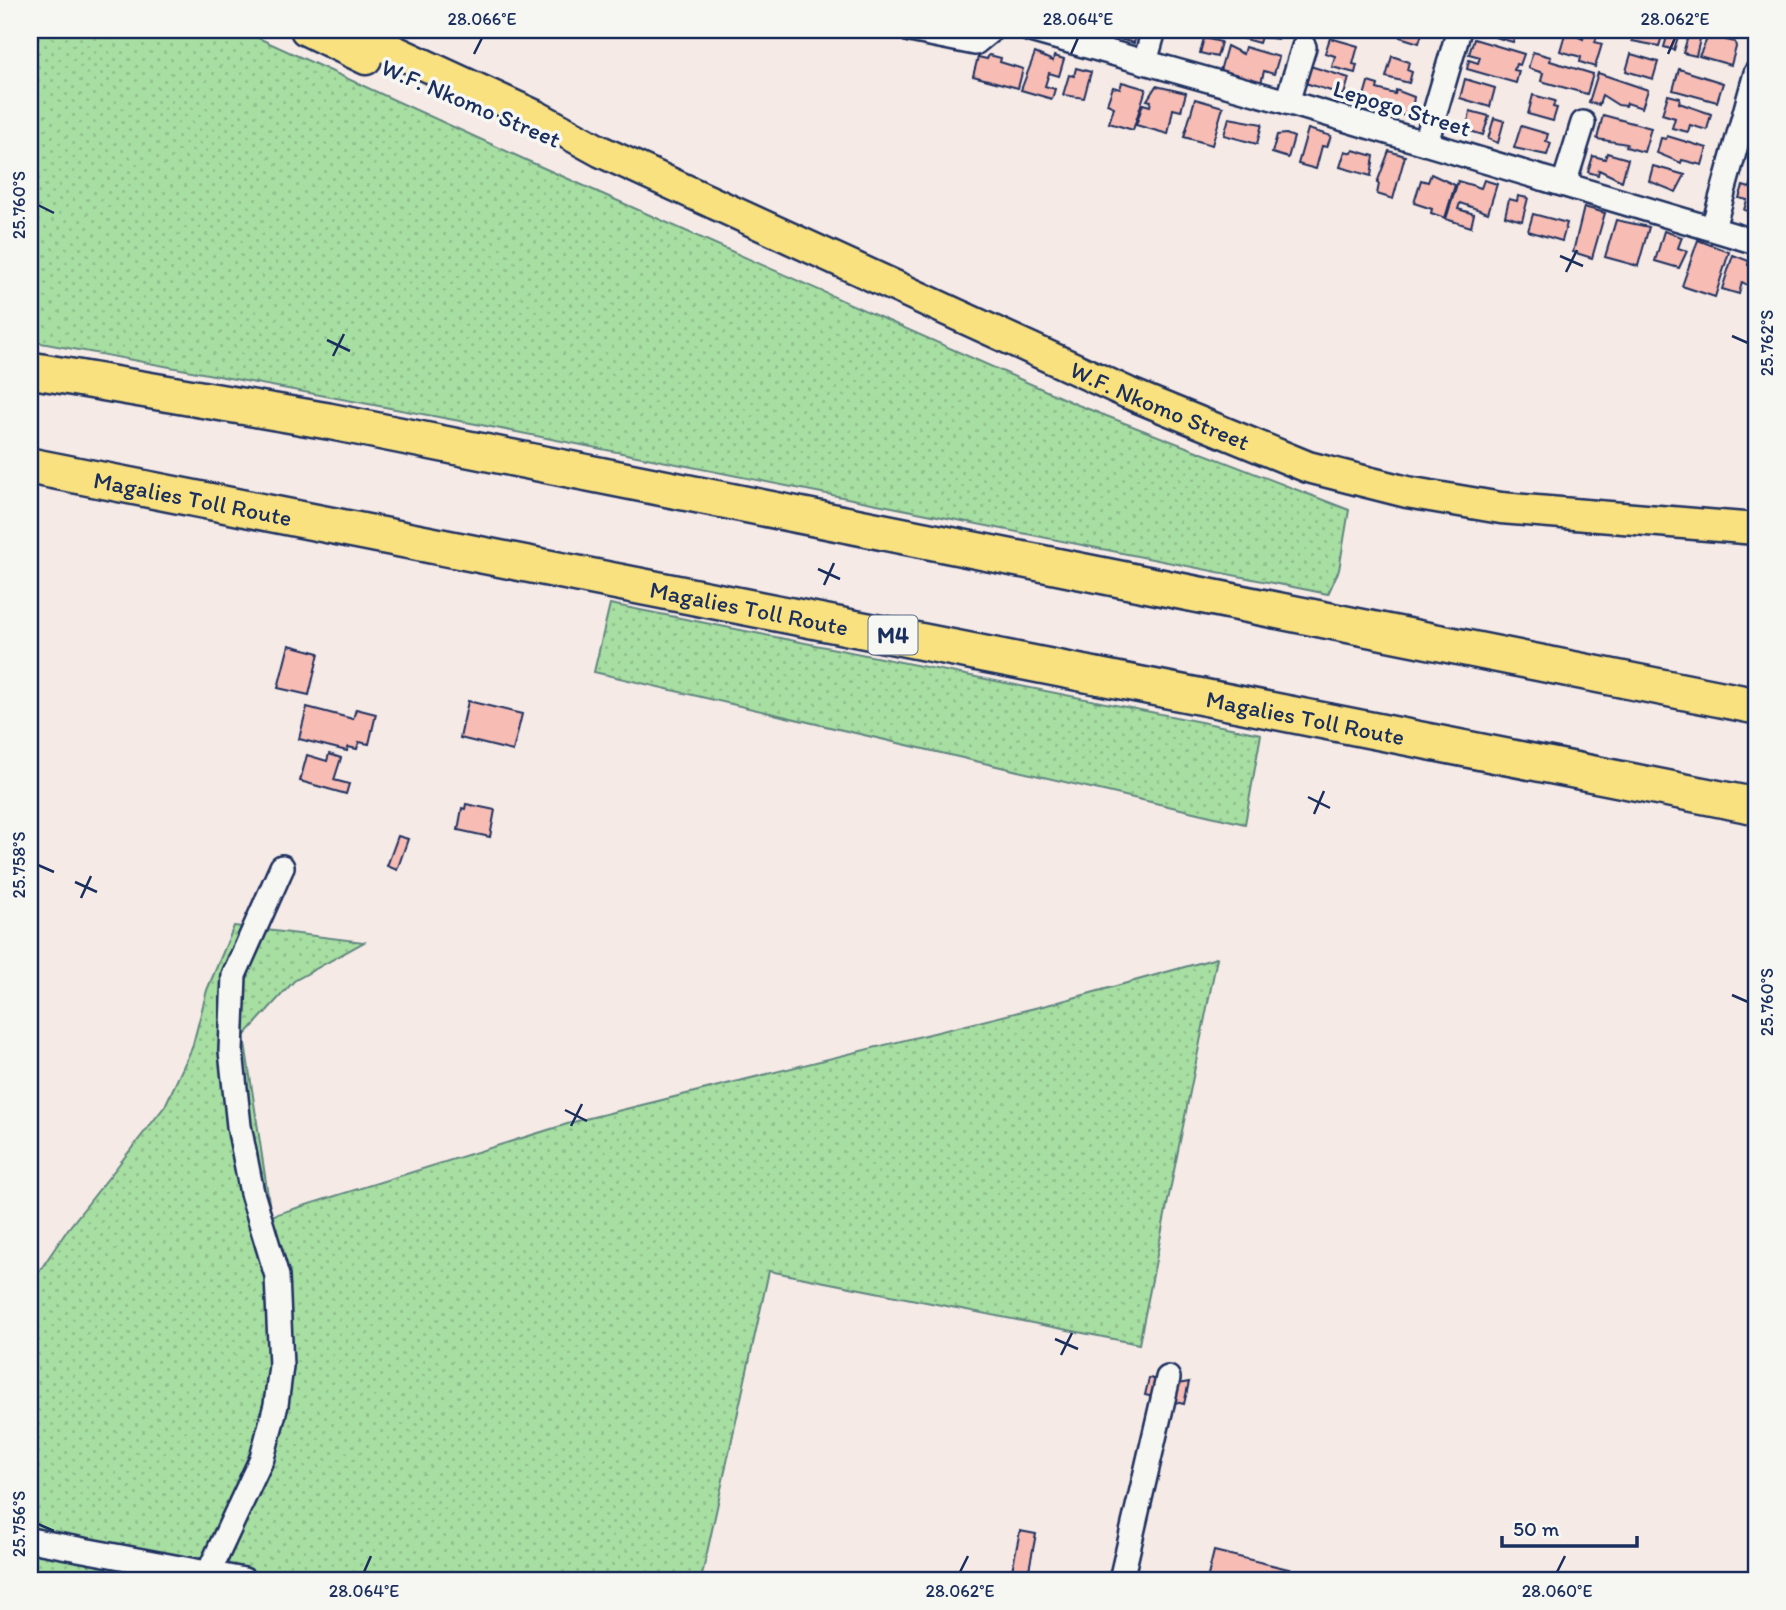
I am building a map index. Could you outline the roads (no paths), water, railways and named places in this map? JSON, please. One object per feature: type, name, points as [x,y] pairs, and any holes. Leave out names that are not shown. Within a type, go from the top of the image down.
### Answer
[{"type":"highway","points":[[30,360],[1756,706]]},
{"type":"highway","points":[[30,370],[328,421]]},
{"type":"highway","name":"Magalies Toll Route","points":[[30,466],[1756,806]]},
{"type":"highway","points":[[30,485],[304,518]]},
{"type":"main road","name":"W.F. Nkomo Street","points":[[306,30],[493,116],[577,147],[600,151]]},
{"type":"main road","name":"W.F. Nkomo Street","points":[[349,30],[538,117],[600,151],[1128,393],[1308,467],[1407,492],[1501,508],[1756,529]]},
{"type":"street","points":[[909,30],[975,43],[991,30]]},
{"type":"street","name":"Lepogo Street","points":[[1030,30],[1287,102],[1756,242]]},
{"type":"street","points":[[1145,62],[1154,30]]},
{"type":"street","points":[[1426,143],[1459,30]]},
{"type":"street","points":[[1287,102],[1304,47]]},
{"type":"street","points":[[1713,228],[1753,99],[1756,74]]},
{"type":"street","points":[[1564,184],[1583,123]]},
{"type":"street","points":[[208,1574],[262,1458],[276,1405],[281,1366],[277,1276],[252,1193],[239,1126],[231,1051],[234,975],[282,867]]},
{"type":"street","points":[[1121,1580],[1168,1378]]},
{"type":"street","points":[[30,1540],[244,1580]]}]
